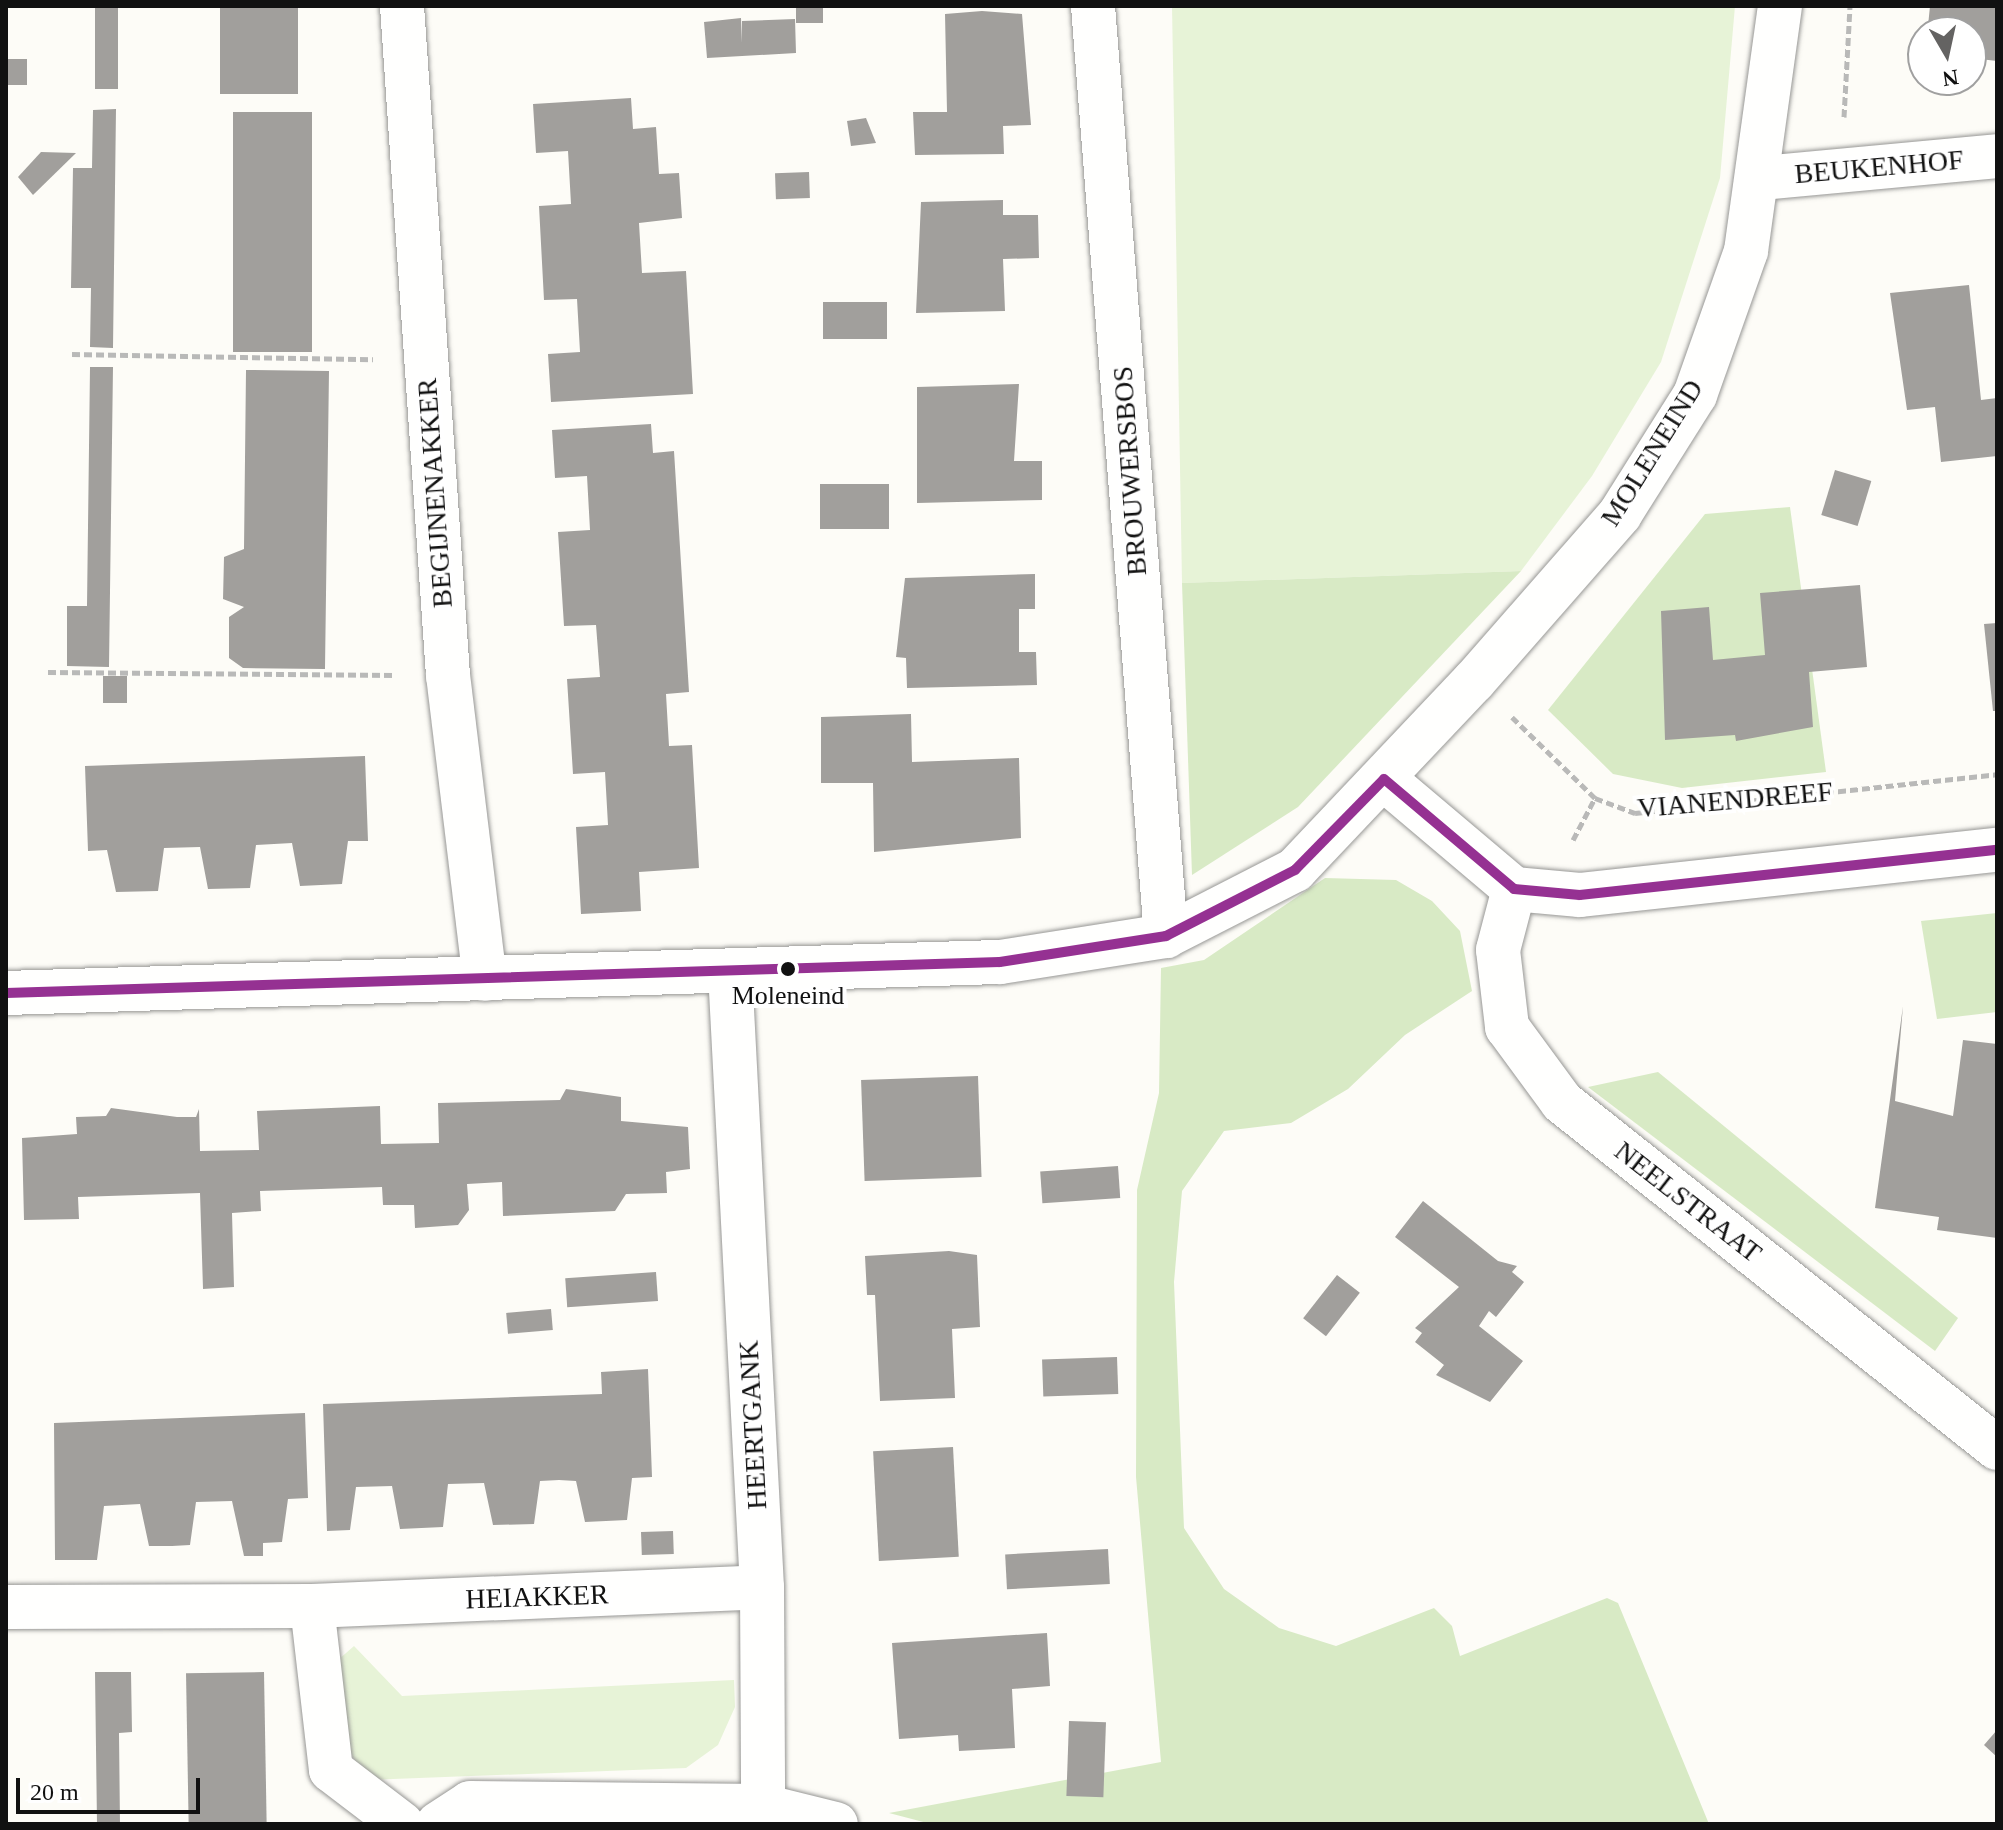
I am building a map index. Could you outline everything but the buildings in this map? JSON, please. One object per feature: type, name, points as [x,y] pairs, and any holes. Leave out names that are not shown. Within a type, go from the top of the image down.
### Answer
[{"type":"street","name":"BEGIJNENAKKER","points":[[402,6],[448,675],[485,979]]},
{"type":"street","name":"BROUWERSBOS","points":[[1093,6],[1166,936]]},
{"type":"street","name":"MOLENEIND","points":[[1384,779],[1620,514],[1695,395],[1746,251],[1761,178],[1780,6]]},
{"type":"street","name":"BEUKENHOF","points":[[1761,178],[1997,156]]},
{"type":"street","points":[[6,993],[1000,962],[1166,936],[1295,870],[1384,779],[1514,889],[1580,895],[1997,850]]},
{"type":"street","name":"NEELSTRAAT","points":[[1514,889],[1498,950],[1507,1027],[1562,1102],[1997,1448]]},
{"type":"street","name":"HEERTGANK","points":[[730,971],[762,1587],[763,1806]]},
{"type":"street","name":"HEIAKKER","points":[[6,1607],[312,1606],[762,1587]]},
{"type":"street","points":[[312,1606],[331,1770],[402,1824]]},
{"type":"street","points":[[438,1824],[470,1803],[763,1806],[836,1824]]},
{"type":"path","points":[[1841,170],[1850,6]]},
{"type":"path","points":[[72,354],[426,359]]},
{"type":"path","points":[[48,672],[448,675]]},
{"type":"path","name":"VIANENDREEF","points":[[1474,681],[1595,798],[1635,813],[1997,774]]},
{"type":"green space","points":[[1172,6],[1735,6],[1720,178],[1661,362],[1592,476],[1521,571],[1182,583]]},
{"type":"green space","points":[[1790,507],[1826,772],[1682,788],[1613,774],[1548,710],[1705,514]]},
{"type":"green space","points":[[1521,571],[1298,807],[1192,875],[1182,583]]},
{"type":"green space","points":[[1325,878],[1396,880],[1432,901],[1460,931],[1472,991],[1405,1035],[1348,1089],[1291,1123],[1224,1131],[1182,1191],[1174,1282],[1184,1528],[1224,1589],[1279,1628],[1336,1646],[1434,1608],[1452,1626],[1460,1656],[1607,1598],[1618,1603],[1709,1824],[931,1824],[889,1813],[1161,1762],[1136,1477],[1137,1190],[1159,1093],[1161,968],[1204,960]]},
{"type":"green space","points":[[1997,913],[1997,1012],[1937,1019],[1921,921]]},
{"type":"green space","points":[[1658,1072],[1958,1318],[1935,1351],[1588,1087]]},
{"type":"green space","points":[[354,1646],[402,1696],[734,1680],[735,1707],[718,1745],[686,1768],[367,1780],[347,1747],[338,1660]]},
{"type":"transit line","points":[[1384,779],[1514,889],[1580,895],[1997,850]]},
{"type":"transit line","points":[[6,993],[1000,962],[1166,936],[1295,870],[1384,779]]},
{"type":"place","name":"Moleneind","points":[[788,969]]}]
